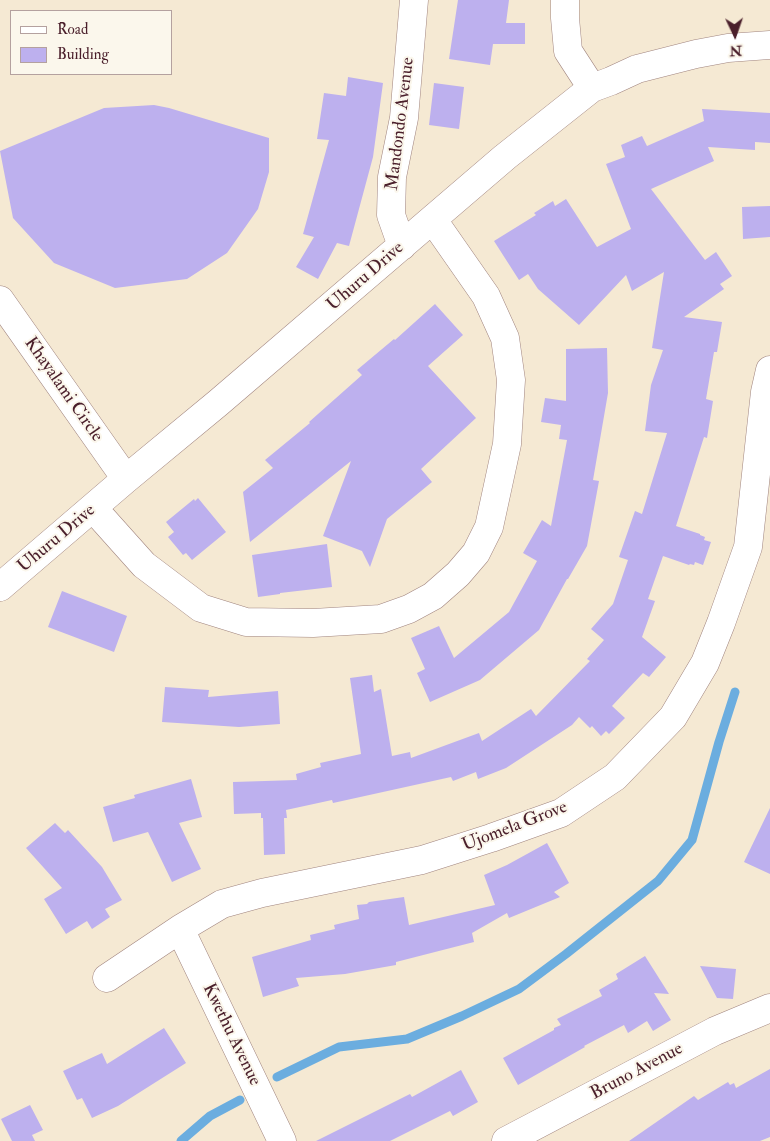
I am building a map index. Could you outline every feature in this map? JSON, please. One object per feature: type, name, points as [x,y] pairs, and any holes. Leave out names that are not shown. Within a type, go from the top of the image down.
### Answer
[{"type":"street","name":"Mandondo Avenue","points":[[402,246],[391,215],[392,177],[404,118],[414,0]]},
{"type":"street","points":[[565,0],[568,51],[592,88]]},
{"type":"street","name":"Uhuru Drive","points":[[0,587],[505,157],[592,88],[637,69],[696,54],[728,48],[770,45]]},
{"type":"street","points":[[93,508],[144,565],[201,608],[246,622],[313,623],[381,619],[408,609],[433,596],[458,574],[476,553],[489,527],[507,444],[511,380],[504,338],[486,296],[433,220]]},
{"type":"street","name":"Khayalami Circle","points":[[0,300],[126,479]]},
{"type":"street","name":"Ujomela Grove","points":[[107,978],[180,929],[222,904],[262,893],[422,860],[492,838],[561,813],[615,776],[673,717],[705,663],[721,623],[759,548],[765,392],[770,370]]},
{"type":"street","name":"Kwethu Avenue","points":[[180,929],[275,1137]]},
{"type":"street","name":"Bruno Avenue","points":[[506,1141],[715,1031],[770,1008]]},
{"type":"building","points":[[458,0],[509,0],[506,23],[525,23],[525,44],[493,44],[490,65],[449,59]]},
{"type":"building","points":[[348,77],[383,83],[373,157],[349,246],[337,243],[318,279],[296,267],[314,237],[303,234],[329,140],[317,139],[324,93],[346,96]]},
{"type":"building","points":[[434,83],[464,87],[459,129],[429,125]]},
{"type":"building","points":[[154,105],[269,138],[269,172],[258,209],[227,253],[187,279],[115,288],[54,263],[13,218],[0,151],[104,108]]},
{"type":"building","points":[[702,109],[770,113],[770,143],[755,142],[755,150],[708,147],[714,161],[651,189],[705,260],[716,252],[732,276],[720,284],[724,289],[684,317],[722,322],[717,352],[714,352],[706,399],[713,401],[707,438],[704,437],[676,526],[700,534],[705,537],[704,540],[711,542],[703,565],[695,562],[694,565],[689,565],[663,556],[648,599],[655,601],[642,637],[666,657],[649,677],[643,673],[612,706],[625,718],[609,734],[606,731],[601,736],[592,726],[590,728],[579,717],[572,725],[506,768],[478,779],[476,772],[453,781],[451,777],[333,803],[332,800],[286,810],[287,818],[284,818],[285,854],[264,855],[263,818],[261,818],[261,813],[234,814],[233,782],[297,780],[296,774],[321,767],[320,763],[361,754],[350,678],[372,675],[374,692],[381,689],[392,756],[410,752],[411,758],[479,733],[482,741],[531,709],[536,716],[590,661],[587,659],[604,640],[591,629],[613,604],[628,560],[619,557],[635,511],[642,514],[667,433],[645,431],[651,385],[663,350],[652,348],[664,272],[632,291],[626,275],[579,325],[538,289],[528,274],[519,280],[494,241],[536,215],[534,213],[553,201],[555,206],[566,199],[597,247],[631,229],[606,164],[625,157],[621,145],[642,136],[647,146],[704,121]]},
{"type":"building","points":[[770,206],[770,237],[743,239],[742,207]]},
{"type":"building","points":[[435,304],[463,335],[428,366],[476,418],[421,469],[432,482],[387,519],[370,567],[362,551],[323,536],[351,461],[250,542],[243,492],[273,468],[265,460],[310,423],[362,375],[357,370],[395,340]]},
{"type":"building","points":[[607,348],[608,393],[593,480],[599,481],[587,546],[539,630],[480,680],[430,702],[417,673],[425,669],[411,638],[439,626],[454,658],[509,612],[537,561],[523,553],[542,520],[551,526],[567,440],[559,439],[561,425],[541,422],[545,398],[566,401],[566,349]]},
{"type":"building","points":[[198,498],[226,532],[192,560],[186,553],[183,555],[168,537],[174,532],[166,522],[194,499],[195,501]]},
{"type":"building","points":[[327,544],[332,587],[258,597],[252,555]]},
{"type":"building","points":[[62,591],[127,616],[114,652],[48,627]]},
{"type":"building","points":[[165,687],[209,690],[208,697],[278,691],[280,724],[239,727],[162,722]]},
{"type":"building","points":[[191,779],[202,817],[179,823],[201,869],[172,882],[148,832],[113,842],[103,807],[135,798],[134,795]]},
{"type":"building","points":[[770,808],[770,874],[744,862]]},
{"type":"building","points":[[55,823],[65,833],[68,830],[102,867],[122,900],[105,909],[110,917],[92,929],[87,921],[66,934],[44,899],[62,888],[26,848]]},
{"type":"building","points":[[547,843],[569,883],[554,892],[560,897],[509,918],[507,913],[472,933],[474,942],[396,962],[396,965],[345,974],[296,978],[299,986],[263,997],[252,957],[311,940],[310,935],[335,929],[334,925],[359,919],[357,905],[369,902],[404,897],[409,925],[495,905],[484,875],[507,865]]},
{"type":"building","points":[[645,956],[669,994],[654,993],[671,1020],[653,1031],[647,1021],[628,1033],[624,1025],[518,1085],[503,1058],[561,1025],[557,1019],[602,996],[599,990],[618,979],[616,974]]},
{"type":"building","points":[[700,966],[736,969],[733,999],[717,998]]},
{"type":"building","points":[[164,1028],[186,1063],[118,1106],[92,1118],[82,1098],[77,1100],[63,1071],[102,1053],[107,1064]]},
{"type":"building","points":[[770,1069],[770,1137],[760,1141],[629,1141],[694,1096],[698,1100],[728,1082],[730,1085],[734,1083],[736,1088]]},
{"type":"building","points":[[461,1070],[478,1102],[453,1116],[450,1111],[390,1141],[316,1141],[410,1094],[412,1097]]},
{"type":"building","points":[[30,1105],[43,1130],[32,1135],[35,1141],[12,1141],[1,1119]]},
{"type":"waterway","points":[[277,1077],[339,1047],[407,1039],[519,989],[658,881],[692,840],[735,692]]},
{"type":"waterway","points":[[181,1141],[210,1116],[240,1100]]}]
